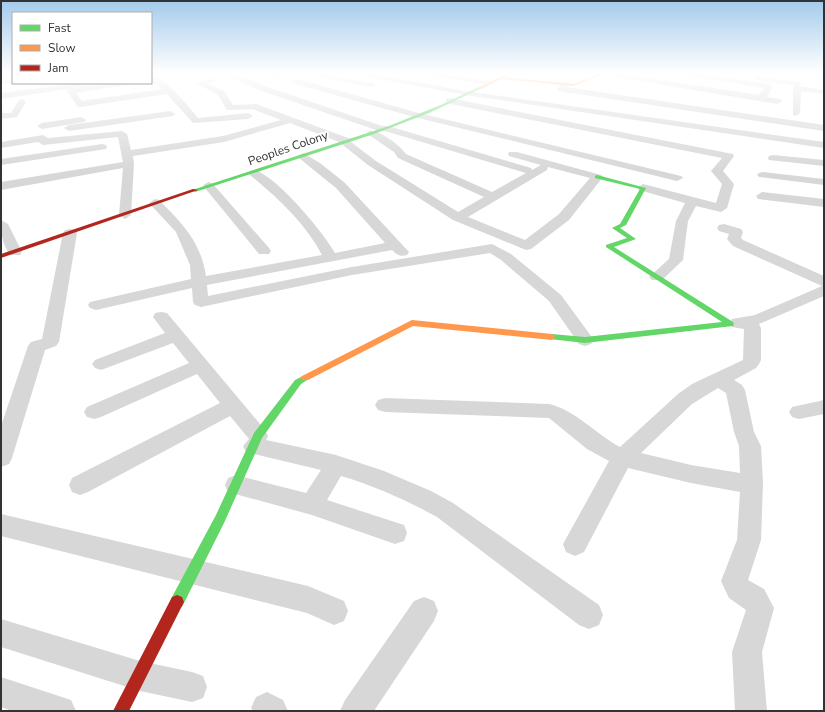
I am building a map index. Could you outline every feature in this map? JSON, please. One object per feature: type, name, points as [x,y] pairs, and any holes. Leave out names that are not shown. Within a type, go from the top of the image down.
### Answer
[{"type":"street","points":[[1,116],[14,115],[19,106]]},
{"type":"street","points":[[42,126],[161,106]]},
{"type":"street","points":[[184,106],[196,121],[272,113]]},
{"type":"street","points":[[229,106],[230,108],[250,106]]},
{"type":"street","points":[[254,106],[346,142],[372,163],[406,183],[430,202],[458,217],[526,246],[564,217],[597,177]]},
{"type":"street","points":[[313,106],[380,130],[536,172]]},
{"type":"street","points":[[384,106],[677,178]]},
{"type":"street","name":"Peoples Colony","points":[[1,256],[125,215],[155,203],[346,142],[441,106]]},
{"type":"street","points":[[474,106],[729,156],[717,170],[728,184],[721,208],[513,154]]},
{"type":"street","points":[[561,106],[824,145]]},
{"type":"street","points":[[640,106],[690,114]]},
{"type":"street","points":[[677,106],[824,128]]},
{"type":"street","points":[[796,106],[792,112],[808,115]]},
{"type":"street","points":[[67,118],[89,114]]},
{"type":"street","points":[[35,140],[36,133],[170,114]]},
{"type":"street","points":[[1,162],[127,154],[224,139],[290,120]]},
{"type":"street","points":[[380,130],[402,156],[493,197]]},
{"type":"street","points":[[1,145],[43,138],[44,142],[122,134],[127,154],[125,215]]},
{"type":"street","points":[[1,186],[127,154]]},
{"type":"street","points":[[303,156],[316,164],[339,185],[412,261]]},
{"type":"street","points":[[773,158],[824,163]]},
{"type":"street","points":[[458,217],[550,164]]},
{"type":"street","points":[[254,172],[280,194],[324,243],[331,258]]},
{"type":"street","points":[[763,175],[824,182]]},
{"type":"street","points":[[208,186],[264,250]]},
{"type":"street","points":[[575,544],[622,458],[685,399],[699,389],[750,364],[752,360],[753,328],[739,323],[657,277],[608,246],[633,239],[615,228],[623,225],[643,188]]},
{"type":"street","points":[[762,196],[824,203]]},
{"type":"street","points":[[657,277],[676,260],[682,221],[692,201]]},
{"type":"street","points":[[155,203],[182,231],[197,265],[201,302],[352,271],[492,248],[506,257],[555,298],[585,340]]},
{"type":"street","points":[[1,224],[15,252]]},
{"type":"street","points":[[724,228],[736,232],[734,239],[738,243],[822,291]]},
{"type":"street","points":[[1,458],[38,346],[50,342],[70,233]]},
{"type":"street","points":[[96,305],[199,282],[395,245]]},
{"type":"street","points":[[122,711],[193,572],[256,441],[298,382],[412,323],[585,340],[739,323],[759,319],[822,291]]},
{"type":"street","points":[[161,317],[233,405],[256,441],[350,468],[424,498],[445,510],[589,615]]},
{"type":"street","points":[[101,364],[176,335]]},
{"type":"street","points":[[94,412],[201,365]]},
{"type":"street","points":[[720,379],[735,390],[744,432],[750,446],[752,484],[749,540],[734,581],[738,589],[754,599],[760,608],[747,652],[751,711]]},
{"type":"street","points":[[80,485],[233,405]]},
{"type":"street","points":[[385,405],[553,412],[562,417],[595,443],[622,458],[691,474],[752,484]]},
{"type":"street","points":[[799,412],[824,407]]},
{"type":"street","points":[[312,505],[336,464]]},
{"type":"street","points":[[236,485],[312,505],[395,533]]},
{"type":"street","points":[[1,525],[308,600],[334,611]]},
{"type":"street","points":[[356,711],[424,611]]},
{"type":"street","points":[[1,633],[140,676],[192,687]]},
{"type":"street","points":[[1,692],[60,711]]},
{"type":"traffic: fast","points":[[195,190],[335,146],[409,120],[441,106]]},
{"type":"traffic: fast","points":[[552,337],[585,340],[730,324],[608,246],[633,239],[615,228],[623,225],[643,188],[597,177]]},
{"type":"traffic: fast","points":[[177,602],[220,519],[258,436],[298,382],[305,378]]},
{"type":"traffic: slow","points":[[305,378],[412,323],[552,337]]},
{"type":"traffic: jam","points":[[1,256],[195,190]]},
{"type":"traffic: jam","points":[[121,711],[177,602]]}]
